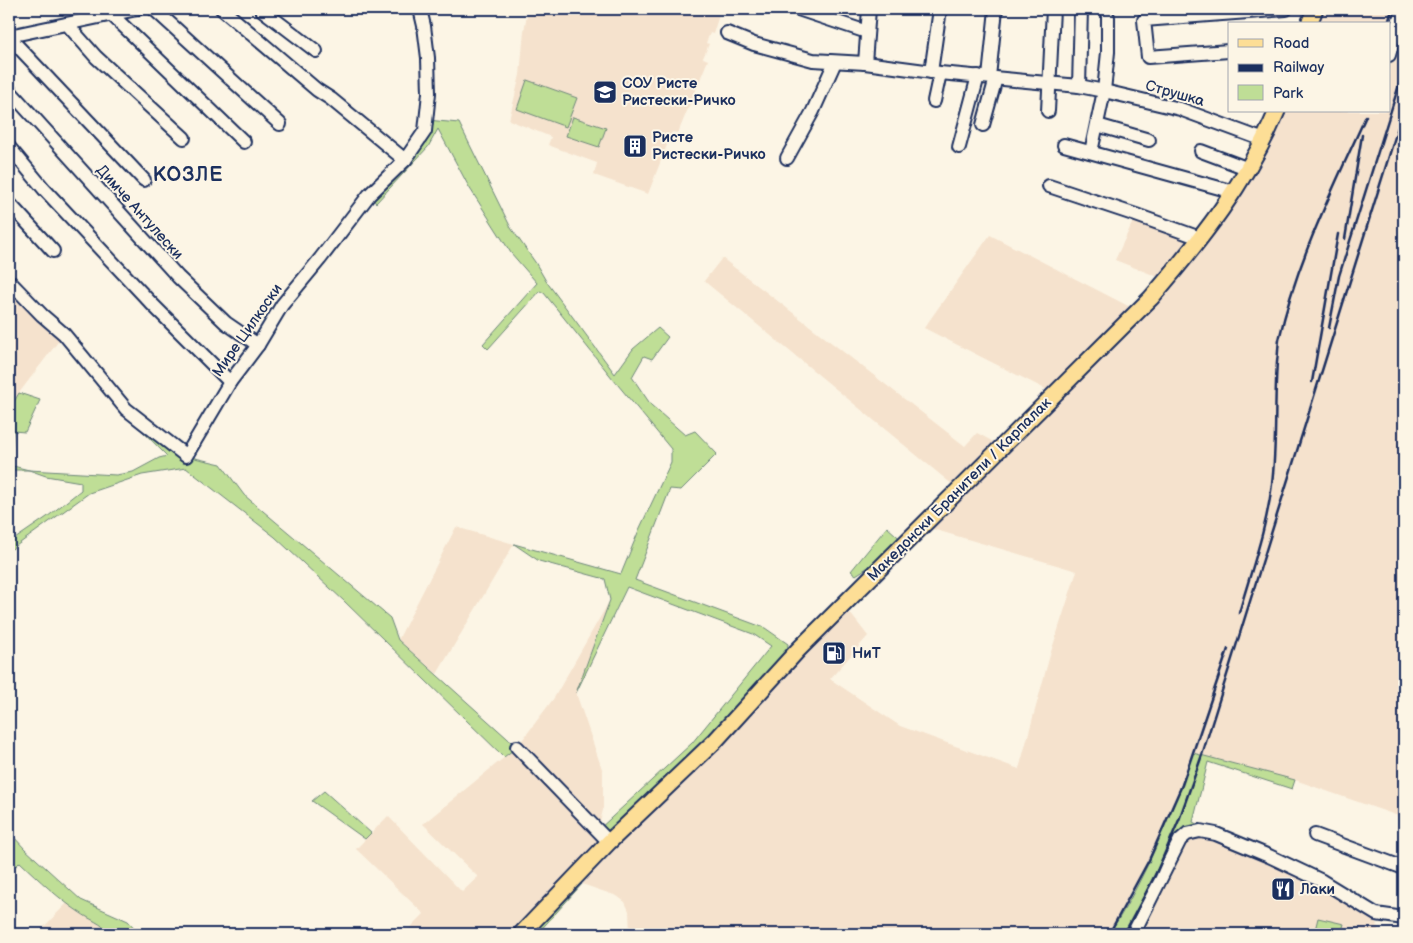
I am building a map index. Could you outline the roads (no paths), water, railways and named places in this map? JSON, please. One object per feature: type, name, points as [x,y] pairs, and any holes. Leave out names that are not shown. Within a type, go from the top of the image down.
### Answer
[{"type":"main road","points":[[1310,22],[1315,9]]},
{"type":"main road","name":"Македонски Бранители / Карпалак","points":[[521,934],[609,842],[715,741],[804,644],[1109,342],[1151,298],[1200,238],[1234,192],[1249,169],[1277,112]]},
{"type":"street","name":"Димче Антулески","points":[[9,36],[137,9]]},
{"type":"street","points":[[154,9],[280,124]]},
{"type":"street","points":[[222,9],[317,90],[331,98],[405,160]]},
{"type":"street","points":[[261,9],[316,52]]},
{"type":"street","name":"Мире Цилкоски","points":[[9,281],[42,315],[64,334],[126,409],[186,456],[230,382],[258,345],[282,305],[369,195],[405,160],[425,131],[429,93],[424,26],[420,9]]},
{"type":"street","points":[[798,9],[867,32]]},
{"type":"street","points":[[865,63],[869,9]]},
{"type":"street","points":[[934,102],[940,9]]},
{"type":"street","points":[[983,125],[996,9]]},
{"type":"street","points":[[1048,111],[1051,84],[1053,9]]},
{"type":"street","points":[[1079,86],[1082,9]]},
{"type":"street","points":[[1228,51],[1148,57],[1144,20],[1286,9]]},
{"type":"street","points":[[1390,51],[1402,9]]},
{"type":"street","points":[[111,14],[244,142]]},
{"type":"street","points":[[1091,152],[1104,91],[1108,52],[1108,17]]},
{"type":"street","points":[[67,24],[96,57],[184,138]]},
{"type":"street","name":"Струшка","points":[[727,33],[754,44],[813,60],[865,63],[936,73],[1079,86],[1180,109],[1264,140]]},
{"type":"street","name":"Димче Антулески","points":[[9,36],[144,180]]},
{"type":"street","points":[[787,158],[813,111],[835,62]]},
{"type":"street","points":[[959,147],[988,77]]},
{"type":"street","name":"Димче Антулески","points":[[9,90],[178,277],[226,323],[258,345]]},
{"type":"street","points":[[1097,125],[1149,140]]},
{"type":"street","points":[[1064,145],[1234,192]]},
{"type":"street","points":[[9,147],[44,189],[151,303],[230,382]]},
{"type":"street","points":[[1201,151],[1249,169]]},
{"type":"street","points":[[1049,186],[1136,214],[1200,238]]},
{"type":"street","points":[[9,203],[53,251]]},
{"type":"street","points":[[517,747],[609,842]]},
{"type":"street","points":[[1133,934],[1180,840],[1187,834],[1200,831],[1216,834],[1269,856],[1322,881],[1376,914],[1404,918]]},
{"type":"street","points":[[1315,835],[1404,868]]},
{"type":"railway","points":[[1389,22],[1392,9]]},
{"type":"railway","points":[[1329,328],[1339,276],[1404,69]]},
{"type":"railway","points":[[1124,934],[1155,876],[1179,820],[1202,755],[1404,108]]},
{"type":"railway","points":[[1239,613],[1270,500],[1274,453],[1278,345],[1286,311],[1316,226],[1366,116]]},
{"type":"railway","points":[[1345,239],[1362,135]]},
{"type":"railway","points":[[1312,382],[1338,234]]},
{"type":"railway","points":[[1109,934],[1149,860],[1182,785],[1228,649]]},
{"type":"place","name":"СОУ Ристе Ристески-Ричко","points":[[605,92]]},
{"type":"place","name":"Ристе Ристески-Ричко","points":[[635,146]]},
{"type":"place","name":"НиТ","points":[[834,653]]},
{"type":"place","name":"Лаки","points":[[1283,889]]},
{"type":"district","name":"КОЗЛЕ","points":[[188,174]]}]
